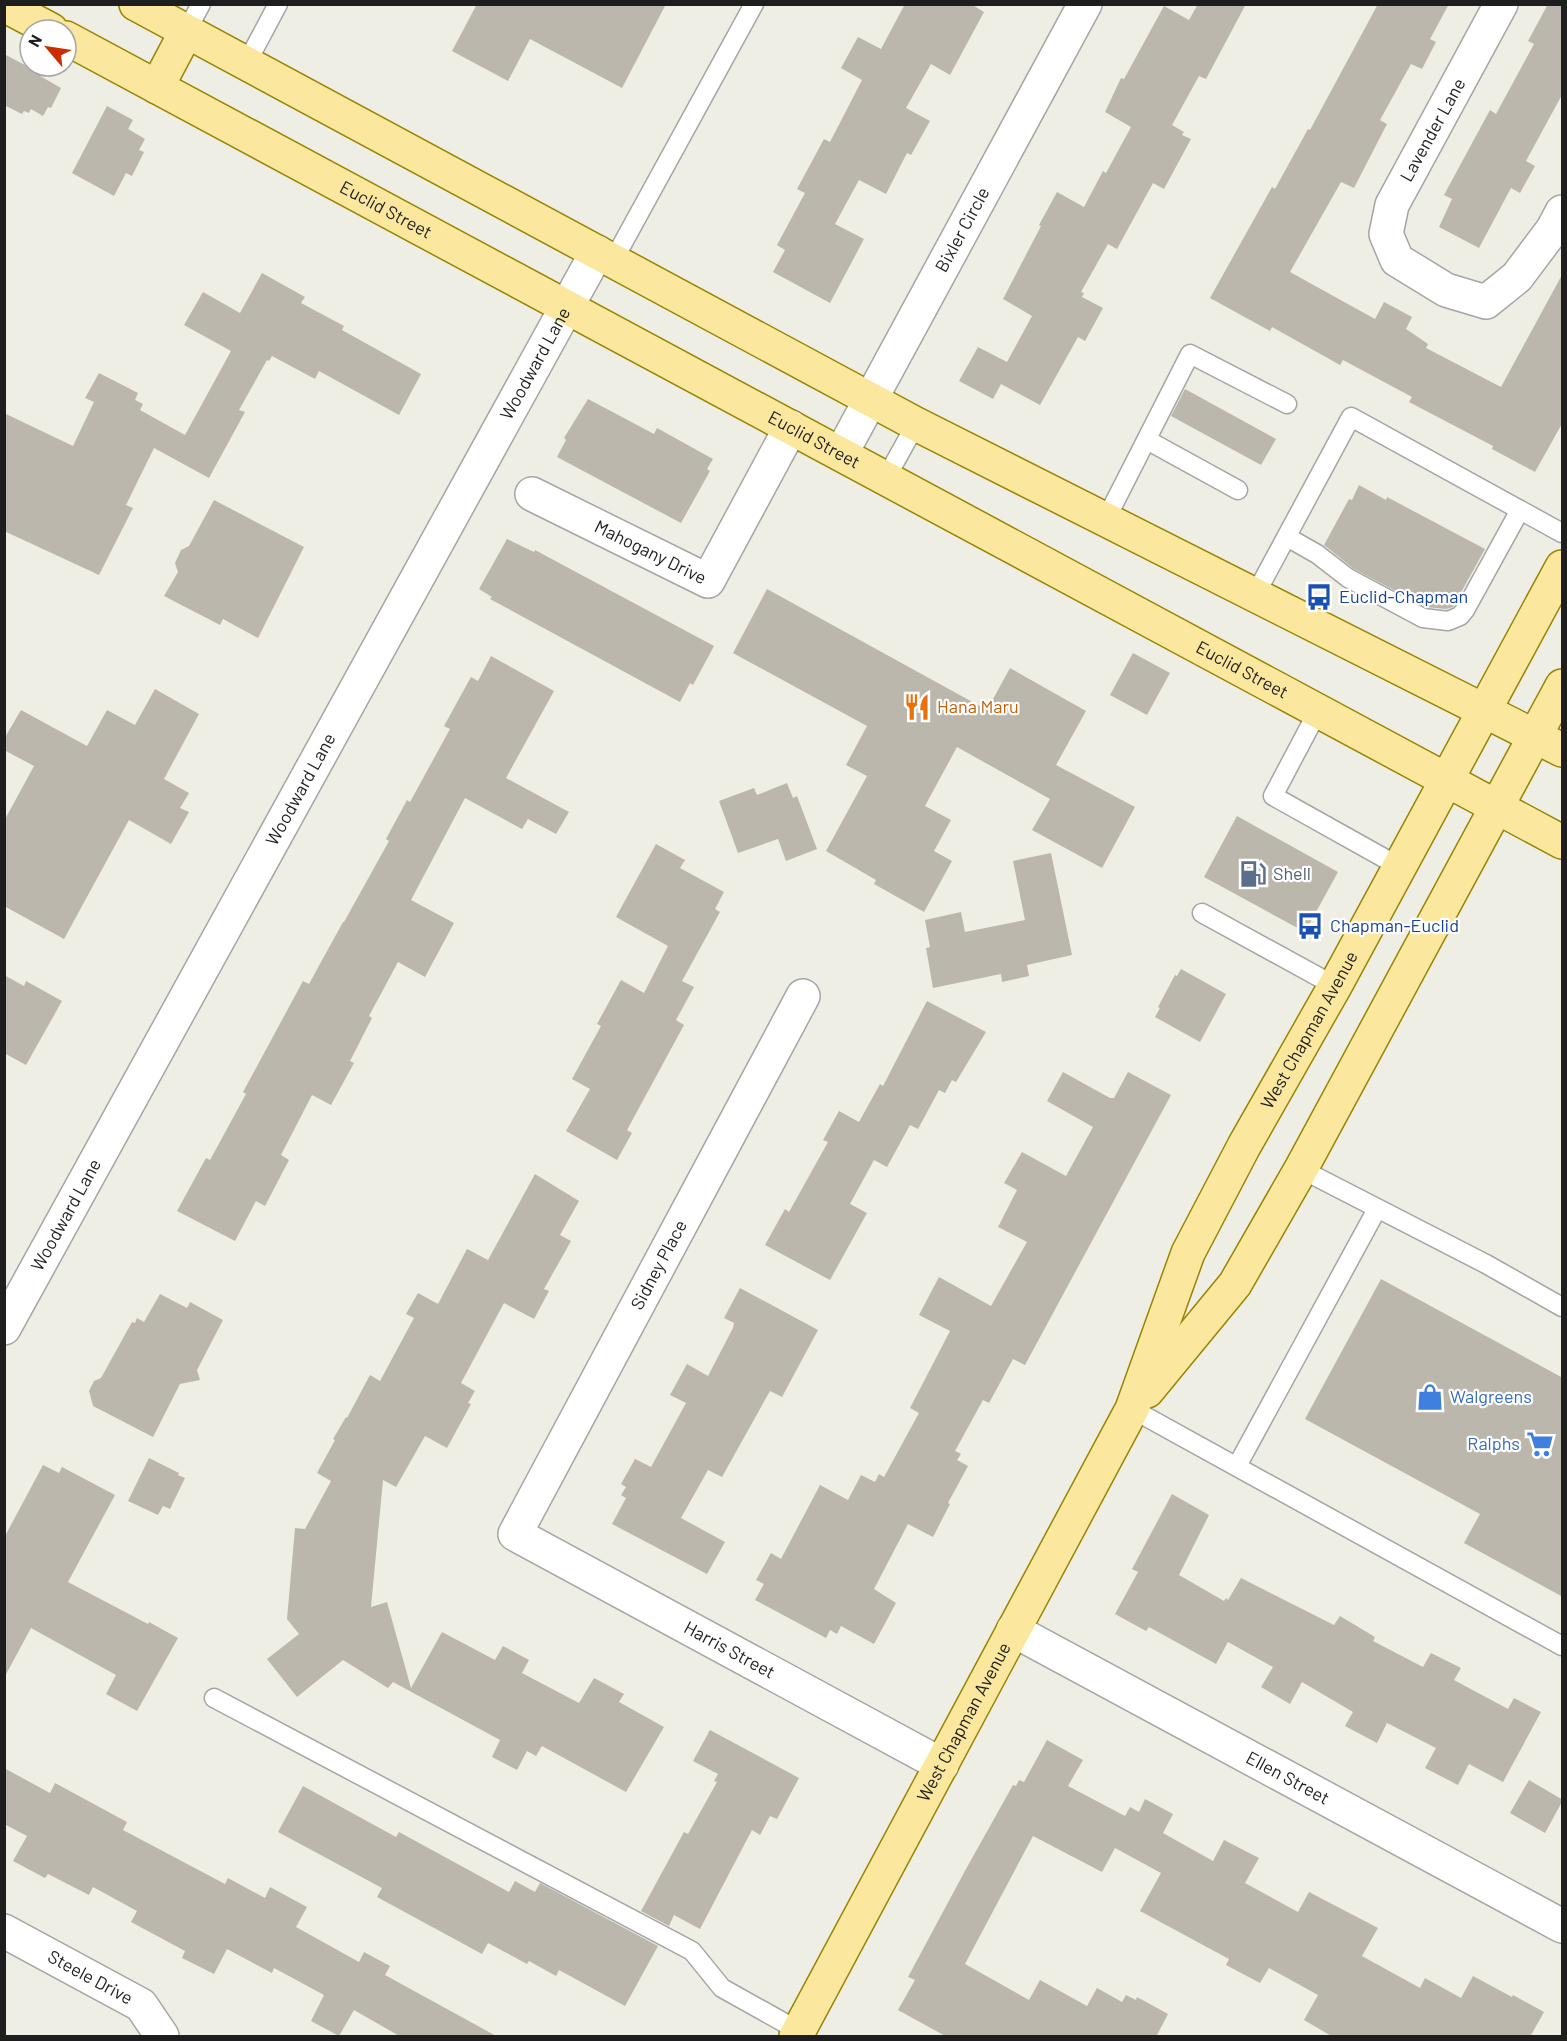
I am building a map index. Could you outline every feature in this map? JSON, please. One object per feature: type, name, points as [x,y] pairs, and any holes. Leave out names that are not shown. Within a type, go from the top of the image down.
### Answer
[{"type":"main road","points":[[136,4],[194,18],[246,64],[916,424],[1549,743]]},
{"type":"main road","points":[[4,5],[28,18]]},
{"type":"main road","points":[[157,87],[194,18]]},
{"type":"main road","name":"Euclid Street","points":[[78,44],[1563,842]]},
{"type":"main road","name":"West Chapman Avenue","points":[[801,2035],[1013,1630],[1132,1409],[1188,1253],[1244,1146],[1335,986],[1563,567]]},
{"type":"main road","name":"West Chapman Avenue","points":[[1132,1409],[1235,1284],[1497,807],[1549,743],[1563,686]]},
{"type":"street","name":"Bixler Circle","points":[[841,454],[1085,4]]},
{"type":"street","name":"Lavender Lane","points":[[1501,4],[1392,205],[1386,234],[1397,260],[1446,290],[1486,302],[1517,277],[1563,212]]},
{"type":"street","name":"Woodward Lane","points":[[4,1328],[568,308],[605,257]]},
{"type":"street","name":"Mahogany Drive","points":[[532,494],[708,581],[791,427]]},
{"type":"street","name":"Sidney Place","points":[[515,1534],[803,996]]},
{"type":"street","name":"Harris Street","points":[[515,1534],[942,1766]]},
{"type":"street","name":"Ellen Street","points":[[1013,1630],[1563,1926]]},
{"type":"street","name":"Steele Drive","points":[[4,1931],[141,2005],[162,2037]]},
{"type":"lane","points":[[246,64],[278,4]]},
{"type":"lane","points":[[605,257],[754,4]]},
{"type":"lane","points":[[1106,519],[1190,354],[1287,404]]},
{"type":"lane","points":[[1255,595],[1351,417],[1563,533]]},
{"type":"lane","points":[[885,478],[916,424]]},
{"type":"lane","points":[[1147,440],[1238,490]]},
{"type":"lane","points":[[1287,537],[1317,554],[1348,578],[1423,618],[1448,621],[1460,616],[1465,610],[1520,510]]},
{"type":"lane","points":[[1318,711],[1273,796],[1400,867]]},
{"type":"lane","points":[[1202,913],[1335,986]]},
{"type":"lane","points":[[1300,1169],[1486,1264],[1563,1307]]},
{"type":"lane","points":[[1238,1467],[1377,1209]]},
{"type":"lane","points":[[1132,1409],[1563,1646]]},
{"type":"lane","points":[[214,1698],[692,1951],[722,1988],[801,2035]]},
{"type":"building","points":[[477,4],[666,4],[622,88],[530,39],[508,81],[452,51]]},
{"type":"building","points":[[905,4],[971,4],[984,12],[950,75],[931,64],[906,108],[930,121],[911,155],[907,153],[886,194],[859,180],[835,224],[864,239],[830,303],[773,272],[785,250],[777,245],[805,193],[797,189],[824,139],[830,142],[862,80],[841,68],[858,37],[881,49]]},
{"type":"building","points":[[1198,4],[1246,4],[1206,79],[1199,76],[1172,125],[1184,132],[1182,135],[1191,139],[1164,189],[1153,183],[1117,249],[1108,244],[1081,292],[1084,293],[1082,297],[1103,308],[1085,341],[1078,337],[1040,405],[1001,384],[993,399],[959,381],[978,347],[1007,362],[1032,316],[1003,299],[1041,226],[1039,225],[1057,192],[1084,207],[1103,171],[1106,173],[1131,127],[1105,112],[1121,78],[1124,79],[1164,6],[1189,20]]},
{"type":"building","points":[[1378,4],[1449,4],[1430,39],[1436,42],[1422,69],[1411,64],[1380,120],[1387,124],[1354,188],[1341,182],[1290,272],[1375,319],[1384,302],[1412,317],[1406,329],[1428,344],[1426,348],[1501,387],[1563,273],[1563,422],[1535,472],[1492,449],[1493,446],[1409,402],[1412,397],[1343,360],[1340,365],[1272,327],[1270,331],[1210,298],[1272,187],[1275,189],[1308,129],[1310,130]]},
{"type":"building","points":[[1548,4],[1563,4],[1563,93],[1526,161],[1535,166],[1520,193],[1511,188],[1479,248],[1439,227],[1452,199],[1444,195],[1490,110],[1496,114],[1534,44],[1528,41]]},
{"type":"building","points":[[4,54],[18,61],[18,78],[44,78],[61,88],[51,108],[48,107],[43,116],[31,109],[29,113],[24,111],[22,114],[4,105]]},
{"type":"building","points":[[107,106],[133,120],[128,129],[145,139],[139,150],[144,152],[132,176],[126,173],[114,196],[72,173]]},
{"type":"building","points":[[262,273],[305,297],[301,303],[344,326],[342,330],[421,374],[399,415],[319,371],[315,379],[272,356],[269,361],[267,360],[239,410],[245,412],[209,478],[154,448],[126,505],[133,508],[99,575],[4,531],[4,413],[73,446],[94,402],[85,398],[99,373],[138,393],[135,400],[143,404],[140,410],[185,435],[231,351],[184,325],[203,292],[240,313]]},
{"type":"building","points":[[1185,389],[1276,439],[1261,465],[1171,416]]},
{"type":"building","points":[[588,399],[654,434],[657,428],[713,459],[707,469],[710,471],[681,523],[557,457],[566,440],[564,438]]},
{"type":"building","points":[[1359,485],[1386,500],[1387,497],[1485,549],[1453,607],[1446,609],[1426,607],[1354,569],[1324,545]]},
{"type":"building","points":[[214,500],[304,547],[258,638],[223,619],[220,625],[164,596],[178,572],[175,563],[181,550],[189,546]]},
{"type":"building","points":[[507,539],[534,552],[535,550],[714,646],[693,685],[690,683],[680,702],[490,599],[492,597],[479,589]]},
{"type":"building","points":[[767,589],[987,710],[1010,668],[1086,711],[1056,765],[1135,807],[1102,868],[1032,830],[1050,799],[957,747],[925,806],[951,820],[934,851],[952,861],[924,912],[874,884],[876,880],[826,851],[867,776],[846,765],[867,726],[733,653]]},
{"type":"building","points":[[1133,653],[1170,673],[1147,715],[1110,695]]},
{"type":"building","points":[[491,656],[554,691],[506,778],[569,812],[556,834],[528,819],[522,829],[465,798],[411,900],[454,923],[425,977],[398,962],[369,1016],[372,1018],[350,1061],[354,1063],[331,1105],[312,1095],[281,1155],[289,1160],[265,1206],[256,1201],[235,1241],[177,1211],[206,1158],[210,1160],[246,1094],[243,1092],[303,981],[309,984],[389,841],[386,839],[407,800],[410,802],[450,729],[444,726],[471,677],[478,681]]},
{"type":"building","points":[[155,689],[199,714],[164,779],[189,793],[180,808],[189,812],[171,844],[129,820],[64,939],[4,906],[4,821],[34,766],[4,750],[4,739],[21,710],[87,746],[107,710],[135,725]]},
{"type":"building","points":[[787,783],[793,798],[797,796],[817,849],[786,861],[778,839],[738,853],[719,801],[754,788],[757,795]]},
{"type":"building","points":[[1237,816],[1338,872],[1305,932],[1204,877]]},
{"type":"building","points":[[656,844],[685,860],[680,868],[724,892],[715,909],[720,912],[682,981],[694,987],[676,1020],[684,1025],[627,1130],[632,1133],[617,1160],[566,1131],[590,1089],[572,1079],[601,1026],[597,1024],[621,980],[644,993],[668,946],[616,917]]},
{"type":"building","points":[[1051,853],[1072,955],[1027,965],[1029,976],[1002,982],[1001,974],[933,988],[926,948],[930,947],[925,920],[961,912],[965,932],[1025,920],[1013,861]]},
{"type":"building","points":[[1181,969],[1226,994],[1200,1042],[1155,1017],[1175,975],[1177,976]]},
{"type":"building","points":[[4,975],[24,986],[26,981],[62,1001],[26,1065],[4,1053]]},
{"type":"building","points":[[927,1001],[986,1032],[956,1082],[952,1080],[945,1093],[939,1090],[918,1129],[910,1125],[887,1167],[874,1160],[850,1204],[867,1213],[830,1280],[765,1245],[785,1209],[789,1212],[828,1142],[823,1140],[839,1111],[859,1122],[880,1084],[883,1086]]},
{"type":"building","points":[[1063,1072],[1110,1098],[1114,1098],[1128,1072],[1171,1095],[1025,1365],[1013,1359],[989,1403],[983,1400],[955,1451],[961,1454],[957,1460],[968,1466],[933,1537],[908,1524],[874,1589],[896,1603],[874,1644],[841,1626],[837,1634],[830,1630],[826,1638],[755,1600],[764,1584],[756,1580],[771,1553],[781,1559],[820,1485],[848,1500],[861,1475],[875,1482],[879,1474],[884,1477],[919,1413],[910,1408],[950,1331],[919,1315],[939,1277],[991,1306],[1027,1242],[998,1227],[1017,1190],[1004,1183],[1022,1152],[1066,1176],[1093,1127],[1047,1101]]},
{"type":"building","points":[[535,1174],[579,1201],[560,1235],[571,1241],[544,1289],[549,1291],[534,1319],[504,1303],[461,1383],[475,1391],[468,1403],[471,1404],[447,1448],[425,1436],[396,1487],[383,1480],[371,1607],[387,1602],[411,1688],[442,1632],[495,1660],[503,1646],[529,1660],[522,1673],[579,1703],[594,1678],[624,1694],[619,1702],[664,1727],[626,1792],[542,1746],[536,1756],[527,1751],[517,1770],[492,1757],[500,1740],[393,1682],[388,1688],[343,1660],[297,1697],[267,1659],[299,1634],[287,1619],[295,1528],[305,1529],[331,1481],[317,1473],[335,1440],[333,1439],[370,1375],[380,1381],[414,1318],[406,1314],[418,1293],[438,1304],[467,1249],[488,1260]]},
{"type":"building","name":"Walgreens","points":[[1381,1279],[1563,1378],[1563,1597],[1464,1543],[1480,1514],[1305,1419]]},
{"type":"building","points":[[740,1288],[818,1330],[782,1397],[770,1391],[722,1477],[708,1470],[681,1518],[725,1542],[707,1574],[612,1524],[626,1498],[621,1495],[626,1487],[621,1484],[635,1459],[651,1467],[686,1403],[670,1395],[687,1364],[708,1376],[733,1328],[734,1323],[724,1318]]},
{"type":"building","points":[[160,1294],[187,1308],[190,1302],[223,1320],[197,1370],[200,1380],[180,1384],[153,1437],[93,1406],[89,1391],[94,1381],[101,1378],[132,1322],[135,1323],[137,1318],[144,1322]]},
{"type":"building","points":[[149,1458],[185,1478],[170,1509],[163,1506],[158,1515],[128,1501]]},
{"type":"building","points":[[43,1465],[59,1473],[62,1467],[115,1495],[68,1582],[178,1638],[137,1711],[106,1694],[116,1675],[31,1628],[4,1678],[4,1538]]},
{"type":"building","points":[[1172,1494],[1209,1515],[1179,1575],[1224,1601],[1226,1598],[1228,1600],[1241,1578],[1334,1625],[1340,1616],[1375,1637],[1373,1641],[1423,1667],[1431,1653],[1461,1668],[1454,1680],[1508,1709],[1514,1698],[1541,1712],[1503,1782],[1469,1764],[1458,1785],[1425,1768],[1436,1748],[1387,1723],[1377,1743],[1345,1726],[1353,1712],[1302,1682],[1290,1704],[1261,1687],[1273,1667],[1228,1642],[1216,1664],[1149,1627],[1146,1631],[1115,1614],[1138,1572],[1132,1569]]},
{"type":"building","points":[[710,1730],[799,1778],[777,1819],[770,1816],[760,1835],[752,1830],[700,1929],[674,1915],[669,1926],[641,1911],[684,1832],[688,1834],[717,1782],[714,1781],[718,1774],[693,1761]]},
{"type":"building","points":[[1047,1740],[1083,1760],[1068,1786],[1125,1816],[1130,1807],[1139,1812],[1145,1799],[1173,1814],[1163,1833],[1213,1861],[1224,1840],[1259,1858],[1245,1883],[1298,1912],[1309,1892],[1378,1928],[1362,1956],[1420,1988],[1425,1978],[1461,1998],[1473,1976],[1544,2012],[1530,2037],[1333,2037],[1304,2020],[1318,1995],[1269,1968],[1260,1983],[1226,1965],[1229,1959],[1140,1911],[1161,1873],[1115,1848],[1102,1872],[1033,1836],[965,1964],[1029,2000],[1040,1980],[1087,2006],[1097,1988],[1122,2002],[1126,1995],[1136,2000],[1137,1997],[1168,2014],[1156,2037],[947,2037],[898,2010],[915,1980],[908,1977],[966,1869],[1013,1785],[1016,1786],[1019,1780],[1024,1782]]},
{"type":"building","points":[[4,1768],[50,1793],[55,1783],[127,1822],[123,1830],[225,1884],[228,1878],[265,1898],[270,1887],[307,1907],[296,1927],[359,1962],[364,1952],[390,1966],[385,1975],[498,2037],[401,2037],[354,2010],[339,2036],[311,2021],[324,1995],[274,1968],[272,1973],[227,1949],[214,1974],[182,1958],[185,1951],[131,1922],[137,1911],[93,1887],[89,1895],[48,1874],[45,1878],[13,1861],[27,1836],[4,1824]]},
{"type":"building","points":[[1529,1780],[1563,1800],[1545,1833],[1510,1813]]},
{"type":"building","points":[[303,1786],[396,1837],[399,1832],[509,1892],[515,1881],[535,1892],[540,1883],[658,1946],[625,2006],[559,1970],[556,1976],[529,1961],[527,1964],[488,1943],[482,1954],[377,1897],[382,1888],[278,1832]]},
{"type":"place","name":"Euclid-Chapman","points":[[1319,597]]},
{"type":"place","name":"Hana Maru","points":[[917,707]]},
{"type":"place","name":"Shell","points":[[1253,874]]},
{"type":"place","name":"Chapman-Euclid","points":[[1310,926]]},
{"type":"place","name":"Walgreens","points":[[1430,1397]]},
{"type":"place","name":"Ralphs","points":[[1540,1444]]}]
